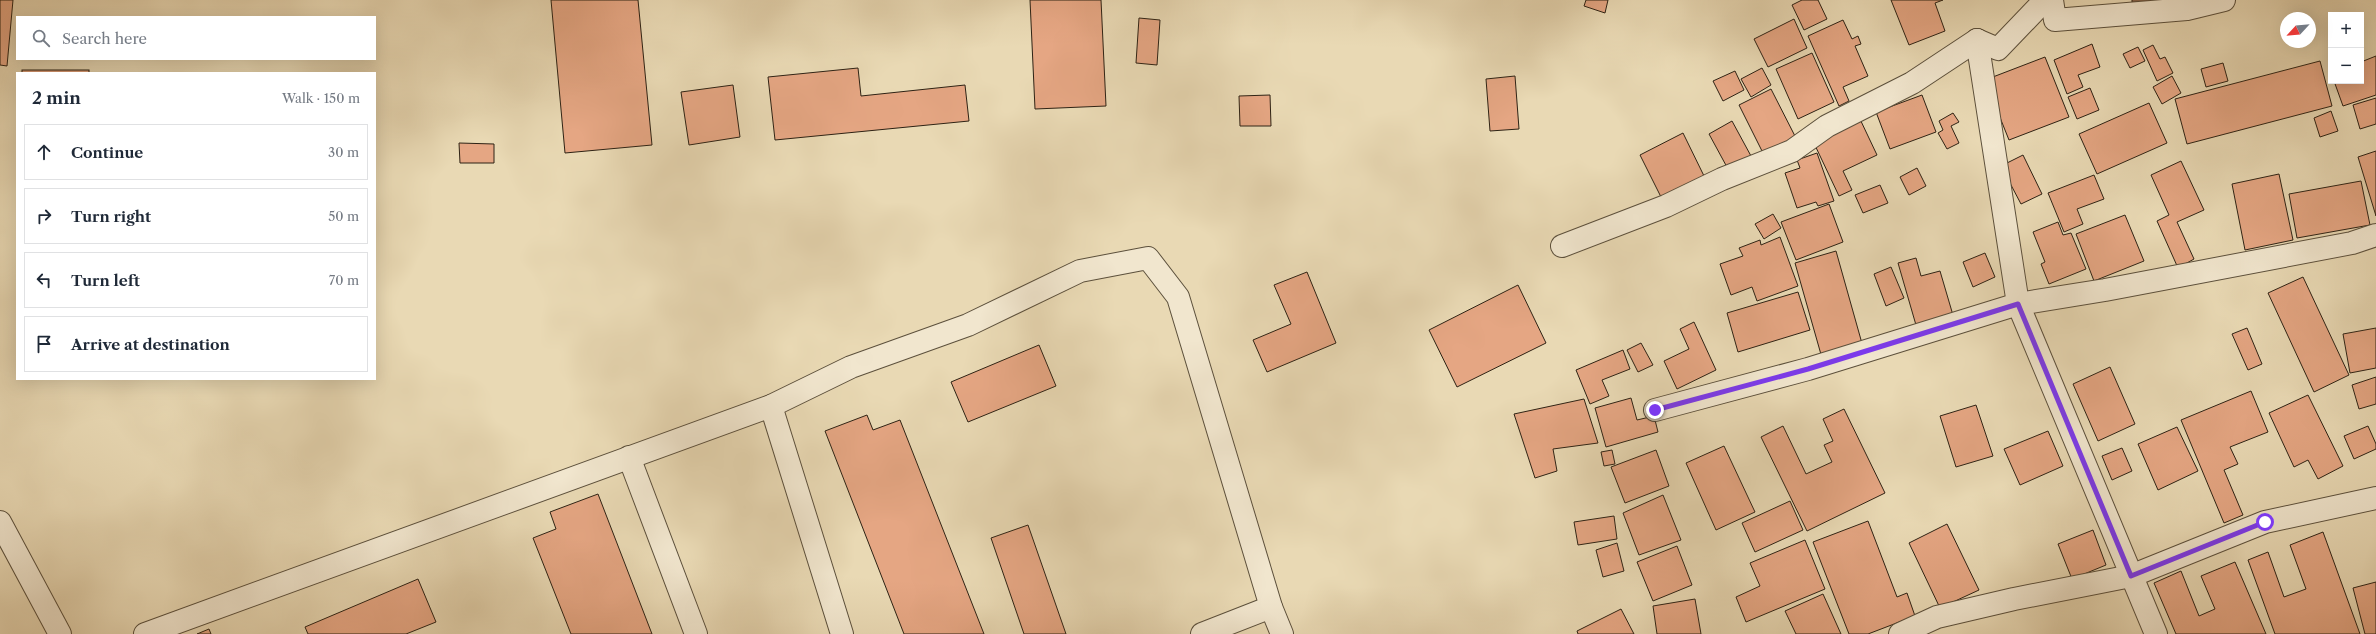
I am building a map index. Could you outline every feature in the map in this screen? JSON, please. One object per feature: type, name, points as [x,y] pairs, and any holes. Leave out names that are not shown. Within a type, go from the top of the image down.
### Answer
[{"type":"street","points":[[1977,40],[1998,49],[2045,0]]},
{"type":"street","points":[[2052,0],[2055,20],[2187,9],[2224,0]]},
{"type":"street","points":[[1562,246],[1666,206],[1722,179],[1792,151],[1827,126],[1912,83],[1977,40]]},
{"type":"street","points":[[1977,40],[2018,304],[2156,634]]},
{"type":"street","points":[[1655,410],[1808,369],[2018,304],[2105,290],[2344,245],[2376,235]]},
{"type":"street","points":[[145,634],[771,406],[852,366],[968,325],[1080,271],[1148,258],[1178,297],[1271,607],[1282,634]]},
{"type":"street","points":[[771,406],[842,634]]},
{"type":"street","points":[[629,457],[696,634]]},
{"type":"street","points":[[1900,634],[1937,617],[2014,599],[2131,576],[2265,522],[2376,498]]},
{"type":"street","points":[[0,522],[60,634]]},
{"type":"street","points":[[1202,634],[1271,607]]},
{"type":"building","points":[[0,0],[13,0],[7,66],[0,65]]},
{"type":"building","points":[[551,0],[638,0],[652,145],[565,153]]},
{"type":"building","points":[[1030,0],[1101,0],[1106,106],[1035,109]]},
{"type":"building","points":[[1586,0],[1608,0],[1605,13],[1584,6]]},
{"type":"building","points":[[1802,0],[1818,0],[1827,19],[1804,30],[1792,5]]},
{"type":"building","points":[[1891,0],[1943,0],[1935,3],[1945,31],[1909,45]]},
{"type":"building","points":[[2132,0],[2171,0],[2171,2],[2132,2]]},
{"type":"building","points":[[1139,18],[1160,20],[1157,65],[1136,63]]},
{"type":"building","points":[[1794,19],[1807,48],[1768,67],[1754,39]]},
{"type":"building","points":[[1843,20],[1852,39],[1858,36],[1861,44],[1855,46],[1868,76],[1843,87],[1849,101],[1839,106],[1808,36]]},
{"type":"building","points":[[2092,44],[2100,67],[2078,75],[2083,87],[2067,94],[2054,60]]},
{"type":"building","points":[[2153,45],[2160,59],[2165,57],[2173,73],[2157,81],[2143,50]]},
{"type":"building","points":[[2138,47],[2145,61],[2130,68],[2123,54]]},
{"type":"building","points":[[1812,53],[1834,102],[1798,119],[1776,69]]},
{"type":"building","points":[[2376,56],[2376,95],[2343,106],[2335,84],[2364,84],[2364,61]]},
{"type":"building","points":[[2045,57],[2069,117],[2009,140],[1985,80]]},
{"type":"building","points":[[2320,61],[2332,106],[2187,144],[2175,99]]},
{"type":"building","points":[[2223,63],[2228,81],[2206,87],[2201,69]]},
{"type":"building","points":[[858,68],[861,96],[965,85],[969,121],[775,140],[768,77]]},
{"type":"building","points":[[1762,68],[1771,85],[1751,97],[1741,79]]},
{"type":"building","points":[[22,70],[89,70],[89,72],[22,72]]},
{"type":"building","points":[[1735,71],[1744,90],[1723,101],[1713,81]]},
{"type":"building","points":[[1515,76],[1519,129],[1490,131],[1486,79]]},
{"type":"building","points":[[2172,76],[2181,93],[2162,104],[2153,87]]},
{"type":"building","points":[[733,85],[740,137],[689,145],[681,92]]},
{"type":"building","points":[[2090,88],[2099,110],[2077,119],[2068,97]]},
{"type":"building","points":[[1771,89],[1797,140],[1765,157],[1739,105]]},
{"type":"building","points":[[1270,95],[1271,126],[1240,126],[1239,96]]},
{"type":"building","points":[[1922,95],[1936,132],[1890,149],[1876,112]]},
{"type":"building","points":[[2376,98],[2376,124],[2360,129],[2353,105]]},
{"type":"building","points":[[2149,103],[2167,143],[2097,174],[2079,134]]},
{"type":"building","points":[[2331,111],[2338,131],[2320,137],[2314,118]]},
{"type":"building","points":[[1953,113],[1959,122],[1951,126],[1959,143],[1947,149],[1938,133],[1943,130],[1939,121]]},
{"type":"building","points":[[1859,117],[1877,155],[1843,171],[1852,190],[1839,196],[1812,139]]},
{"type":"building","points":[[1732,121],[1751,156],[1728,169],[1709,134]]},
{"type":"building","points":[[1683,133],[1705,178],[1662,199],[1640,155]]},
{"type":"building","points":[[459,143],[494,144],[494,163],[460,163]]},
{"type":"building","points":[[2376,151],[2376,216],[2358,157]]},
{"type":"building","points":[[1817,153],[1834,201],[1818,206],[1816,202],[1797,208],[1785,173],[1800,168],[1797,160]]},
{"type":"building","points":[[2023,155],[2042,194],[2021,204],[2001,166]]},
{"type":"building","points":[[2181,161],[2204,210],[2177,222],[2194,259],[2178,268],[2157,221],[2169,215],[2151,175]]},
{"type":"building","points":[[1917,168],[1926,186],[1909,195],[1900,177]]},
{"type":"building","points":[[2279,174],[2293,240],[2245,250],[2232,184]]},
{"type":"building","points":[[2094,175],[2104,199],[2077,209],[2083,224],[2064,232],[2048,193]]},
{"type":"building","points":[[2361,181],[2370,225],[2297,238],[2289,194]]},
{"type":"building","points":[[1880,185],[1888,203],[1863,213],[1855,195]]},
{"type":"building","points":[[1829,204],[1843,242],[1796,260],[1781,222]]},
{"type":"building","points":[[1773,214],[1781,228],[1764,239],[1755,224]]},
{"type":"building","points":[[2125,215],[2144,261],[2094,281],[2076,234]]},
{"type":"building","points":[[2058,222],[2063,235],[2071,233],[2086,269],[2049,284],[2041,264],[2045,262],[2033,232]]},
{"type":"building","points":[[1780,237],[1798,286],[1757,301],[1752,287],[1731,295],[1720,264],[1743,256],[1739,248],[1760,240],[1761,245]]},
{"type":"building","points":[[1836,251],[1863,347],[1822,358],[1795,263]]},
{"type":"building","points":[[1985,253],[1995,277],[1973,287],[1963,262]]},
{"type":"building","points":[[1916,258],[1921,276],[1940,271],[1955,322],[1918,332],[1898,263]]},
{"type":"building","points":[[1891,267],[1904,298],[1886,306],[1874,274]]},
{"type":"building","points":[[1307,272],[1336,343],[1267,372],[1253,340],[1291,324],[1274,285]]},
{"type":"building","points":[[2303,277],[2349,375],[2314,392],[2268,293]]},
{"type":"building","points":[[1518,285],[1546,343],[1457,387],[1429,330]]},
{"type":"building","points":[[1798,292],[1810,330],[1738,352],[1727,313]]},
{"type":"building","points":[[1694,322],[1716,370],[1677,389],[1664,361],[1689,349],[1680,329]]},
{"type":"building","points":[[2247,328],[2262,364],[2248,370],[2232,334]]},
{"type":"building","points":[[2376,328],[2376,368],[2350,373],[2343,334]]},
{"type":"building","points":[[1641,343],[1653,365],[1638,372],[1627,350]]},
{"type":"building","points":[[1039,345],[1056,386],[968,422],[951,382]]},
{"type":"building","points":[[1623,350],[1630,369],[1602,380],[1609,396],[1590,404],[1576,370]]},
{"type":"building","points":[[2110,367],[2135,424],[2098,441],[2073,384]]},
{"type":"building","points":[[2376,377],[2376,404],[2359,409],[2352,385]]},
{"type":"building","points":[[2251,391],[2268,432],[2230,447],[2238,464],[2224,470],[2243,515],[2224,523],[2181,420]]},
{"type":"building","points":[[2308,395],[2343,466],[2318,479],[2308,460],[2294,467],[2269,413]]},
{"type":"building","points":[[1631,398],[1637,420],[1654,416],[1658,432],[1606,447],[1595,408]]},
{"type":"building","points":[[1584,399],[1598,443],[1553,449],[1557,471],[1535,478],[1514,414]]},
{"type":"building","points":[[1976,405],[1993,456],[1956,467],[1940,416]]},
{"type":"building","points":[[1844,409],[1885,493],[1807,531],[1761,437],[1783,426],[1806,474],[1832,462],[1824,445],[1833,441],[1823,419]]},
{"type":"building","points":[[867,415],[873,430],[900,420],[984,634],[904,634],[825,431]]},
{"type":"building","points":[[2368,426],[2376,444],[2376,449],[2354,459],[2344,436]]},
{"type":"building","points":[[2177,427],[2198,471],[2158,490],[2138,444]]},
{"type":"building","points":[[2048,431],[2063,466],[2020,485],[2004,449]]},
{"type":"building","points":[[1724,446],[1755,512],[1716,530],[1686,463]]},
{"type":"building","points":[[2122,448],[2132,471],[2112,480],[2102,456]]},
{"type":"building","points":[[1612,450],[1615,464],[1604,466],[1601,452]]},
{"type":"building","points":[[1656,450],[1669,486],[1625,503],[1611,467]]},
{"type":"building","points":[[598,494],[652,634],[571,634],[533,538],[556,529],[550,512]]},
{"type":"building","points":[[1663,495],[1681,540],[1639,555],[1623,513]]},
{"type":"building","points":[[1790,501],[1803,530],[1755,552],[1742,523]]},
{"type":"building","points":[[1614,516],[1617,539],[1578,545],[1574,522]]},
{"type":"building","points":[[1868,521],[1897,597],[1907,593],[1915,616],[1868,634],[1849,634],[1813,542]]},
{"type":"building","points":[[1947,524],[1979,590],[1940,608],[1909,543]]},
{"type":"building","points":[[1028,525],[1066,634],[1024,634],[991,538]]},
{"type":"building","points":[[2093,530],[2106,565],[2072,579],[2058,544]]},
{"type":"building","points":[[2323,532],[2360,634],[2275,634],[2248,560],[2268,552],[2284,597],[2306,589],[2290,545]]},
{"type":"building","points":[[1805,540],[1825,589],[1746,622],[1736,597],[1760,586],[1750,563]]},
{"type":"building","points":[[1617,543],[1624,571],[1603,577],[1596,550]]},
{"type":"building","points":[[1677,546],[1692,585],[1653,601],[1637,562]]},
{"type":"building","points":[[2235,562],[2266,634],[2176,634],[2154,583],[2181,571],[2199,616],[2215,609],[2201,576]]},
{"type":"building","points":[[418,579],[436,622],[406,634],[308,634],[305,627]]},
{"type":"building","points":[[2376,582],[2376,634],[2365,634],[2353,588]]},
{"type":"building","points":[[1823,594],[1841,634],[1796,634],[1785,611]]},
{"type":"building","points":[[1695,599],[1701,634],[1657,634],[1653,606]]},
{"type":"building","points":[[1621,609],[1634,634],[1578,634],[1577,631]]},
{"type":"building","points":[[209,629],[211,634],[197,634]]},
{"type":"route","points":[[1655,410],[1808,369],[2018,304],[2131,576],[2206,548],[2265,522]]}]
